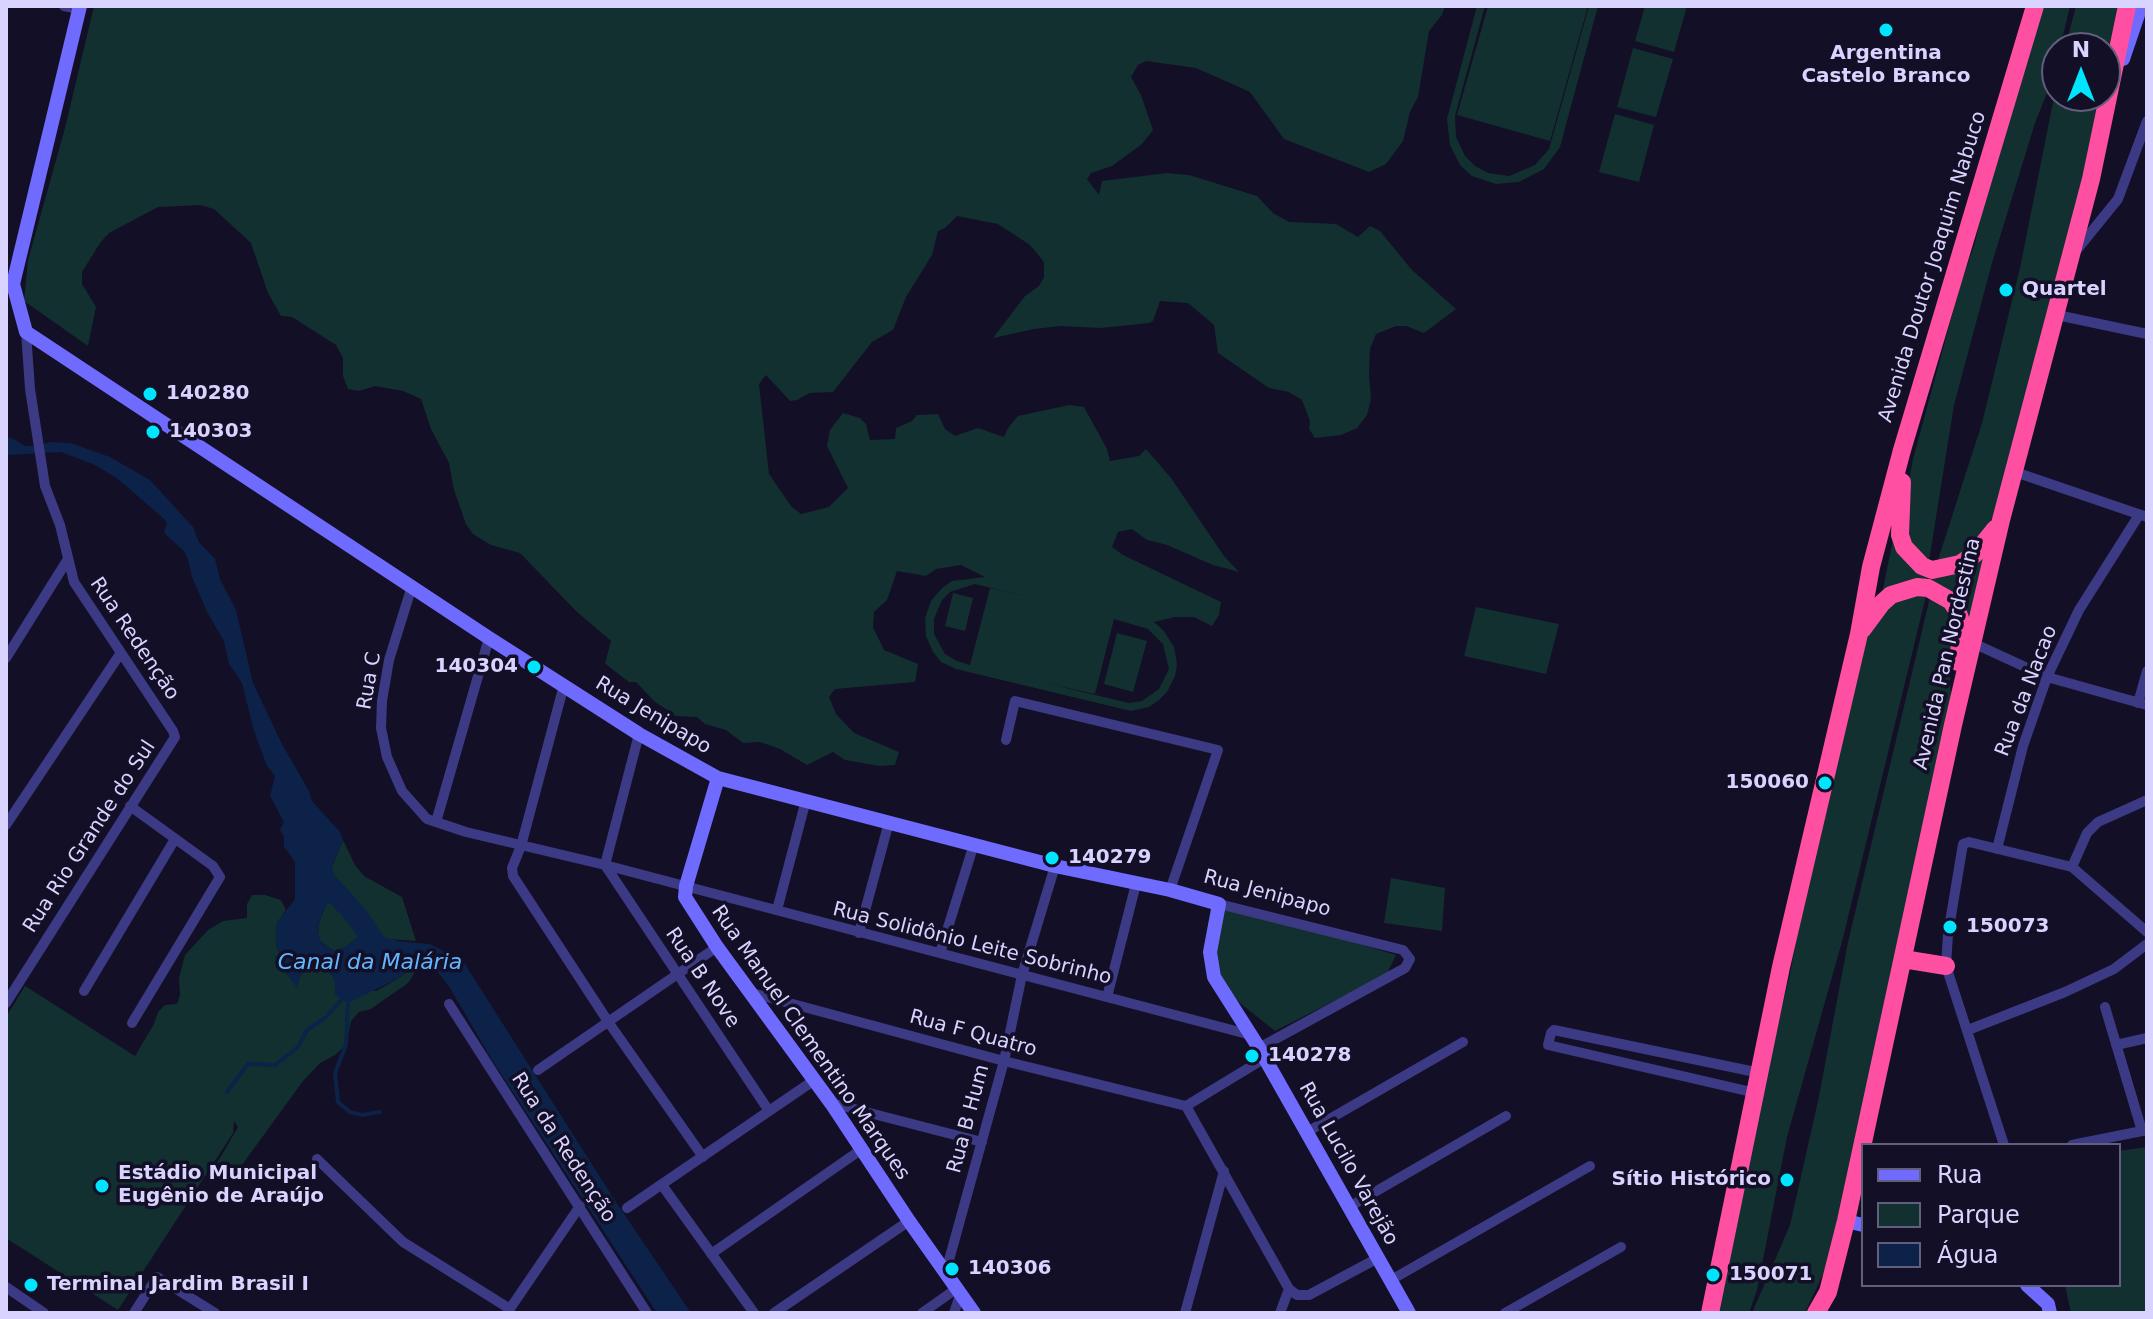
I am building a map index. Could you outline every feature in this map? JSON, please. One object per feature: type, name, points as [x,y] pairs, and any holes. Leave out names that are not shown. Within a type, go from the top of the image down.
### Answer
[{"type":"highway","name":"Avenida Doutor Joaquim Nabuco","points":[[1903,446],[2035,6]]},
{"type":"highway","name":"Avenida Pan Nordestina","points":[[2121,36],[2127,6]]},
{"type":"highway","name":"Avenida Pan Nordestina","points":[[1869,1143],[1903,959],[1953,725],[2001,520],[2057,315],[2105,112]]},
{"type":"highway","points":[[1903,446],[1900,535],[1904,547],[1922,566],[1932,570],[1960,564],[1975,554],[2001,520]]},
{"type":"highway","points":[[1710,1313],[1781,967],[1859,634],[1871,567],[1903,446]]},
{"type":"highway","points":[[1859,634],[1882,603],[1903,590],[1928,588],[1951,601],[1962,624],[1953,725]]},
{"type":"highway","points":[[1903,959],[1946,966]]},
{"type":"highway","name":"Avenida Pan Nordestina","points":[[1816,1313],[1828,1292],[1854,1223],[1861,1185]]},
{"type":"street","points":[[2121,63],[2141,6]]},
{"type":"street","points":[[26,332],[9,282],[74,7]]},
{"type":"street","points":[[2071,256],[2118,199],[2147,121]]},
{"type":"street","points":[[2057,315],[2147,334]]},
{"type":"street","name":"Rua Redenção","points":[[26,332],[29,380],[45,486],[74,582],[173,731]]},
{"type":"street","name":"Rua Jenipapo","points":[[26,332],[489,638],[639,734],[718,778],[1055,866],[1170,890],[1403,950],[1410,959],[1405,968],[1258,1047]]},
{"type":"street","points":[[2015,472],[2143,516]]},
{"type":"street","name":"Rua da Nacao","points":[[1997,849],[2023,746],[2047,677],[2079,610],[2143,516]]},
{"type":"street","points":[[6,658],[68,559]]},
{"type":"street","name":"Rua C","points":[[412,586],[389,660],[381,728],[387,757],[402,791],[432,821]]},
{"type":"street","points":[[432,821],[489,638]]},
{"type":"street","points":[[1973,643],[2047,677],[2143,704],[2147,671]]},
{"type":"street","points":[[6,825],[120,654]]},
{"type":"street","points":[[564,685],[521,846],[512,868],[513,876],[609,1023],[703,1157]]},
{"type":"street","points":[[1006,740],[1015,701],[1218,750],[1170,890]]},
{"type":"street","name":"Rua Rio Grande do Sul","points":[[6,1003],[173,740],[173,731]]},
{"type":"street","points":[[605,865],[639,734]]},
{"type":"street","points":[[686,886],[718,778]]},
{"type":"street","points":[[777,910],[806,800]]},
{"type":"street","points":[[2072,867],[2087,833],[2098,822],[2147,800]]},
{"type":"street","points":[[130,806],[213,866],[220,877],[132,1023]]},
{"type":"street","name":"Rua Solidônio Leite Sobrinho","points":[[432,821],[1107,997],[1258,1047]]},
{"type":"street","points":[[859,933],[889,822]]},
{"type":"street","points":[[84,991],[175,839]]},
{"type":"street","points":[[2003,1143],[1946,966],[1948,934],[1963,844],[1969,842],[2072,867],[2147,932]]},
{"type":"street","points":[[940,953],[974,844]]},
{"type":"street","name":"Rua B Nove","points":[[605,865],[769,1111]]},
{"type":"street","name":"Rua B Hum","points":[[946,1271],[1004,1061],[1022,975],[1055,866]]},
{"type":"street","points":[[1107,997],[1136,884]]},
{"type":"street","name":"Rua Manuel Clementino Marques","points":[[686,886],[685,897],[717,947],[831,1103],[974,1313]]},
{"type":"street","name":"Rua Lucilo Varejão","points":[[1219,904],[1210,952],[1214,977],[1258,1047],[1409,1313]]},
{"type":"street","points":[[1968,1030],[2114,969],[2147,944]]},
{"type":"street","points":[[538,1070],[717,947]]},
{"type":"street","name":"Rua F Quatro","points":[[752,993],[1186,1106]]},
{"type":"street","name":"Rua da Redenção","points":[[449,1004],[647,1313]]},
{"type":"street","points":[[2082,1143],[2144,1131],[2105,1007]]},
{"type":"street","points":[[1756,1093],[1548,1045],[1554,1030],[1760,1073]]},
{"type":"street","points":[[2116,1045],[2147,1038]]},
{"type":"street","points":[[1307,1132],[1463,1042]]},
{"type":"street","points":[[1258,1047],[1186,1106],[1289,1289],[1299,1296],[1309,1295],[1378,1258]]},
{"type":"street","points":[[627,1208],[813,1081]]},
{"type":"street","points":[[831,1103],[982,1142]]},
{"type":"street","points":[[1349,1207],[1506,1116]]},
{"type":"street","points":[[711,1254],[862,1149]]},
{"type":"street","points":[[317,1159],[403,1242],[508,1311],[580,1206]]},
{"type":"street","points":[[1391,1280],[1590,1166]]},
{"type":"street","points":[[1185,1313],[1224,1171]]},
{"type":"street","points":[[662,1185],[754,1313]]},
{"type":"street","points":[[774,1313],[909,1221]]},
{"type":"street","points":[[1505,1313],[1621,1247]]},
{"type":"street","points":[[134,1313],[157,1277],[215,1313]]},
{"type":"street","points":[[6,1287],[44,1313]]},
{"type":"street","points":[[2029,1287],[2049,1308]]},
{"type":"street","points":[[2044,1287],[2049,1308]]},
{"type":"street","points":[[1280,1313],[1289,1289]]},
{"type":"street","points":[[922,1313],[958,1292]]},
{"type":"street","points":[[954,1313],[958,1292]]},
{"type":"street","points":[[1828,1292],[1832,1313]]},
{"type":"green space","points":[[94,6],[1445,6],[1429,31],[1418,97],[1410,112],[1403,141],[1386,164],[1369,172],[1284,139],[1250,92],[1196,68],[1146,61],[1138,65],[1131,77],[1153,130],[1142,144],[1112,166],[1091,173],[1087,179],[1099,195],[1102,181],[1167,173],[1189,175],[1257,196],[1273,213],[1289,222],[1336,224],[1358,237],[1370,226],[1380,231],[1411,269],[1456,309],[1424,333],[1406,326],[1396,326],[1376,334],[1370,349],[1371,399],[1367,415],[1357,428],[1341,435],[1315,438],[1309,429],[1310,421],[1302,400],[1289,392],[1269,388],[1218,353],[1214,325],[1188,303],[1160,301],[1153,321],[1149,323],[1100,328],[1061,326],[993,338],[1025,296],[1039,286],[1044,277],[1044,262],[1030,245],[998,224],[957,216],[938,231],[932,255],[906,297],[893,330],[872,342],[833,392],[810,393],[790,401],[766,375],[759,384],[769,474],[791,506],[801,514],[829,507],[848,488],[827,446],[830,430],[843,413],[860,418],[866,424],[870,440],[895,439],[896,428],[912,421],[917,415],[938,414],[945,429],[955,436],[978,428],[1004,437],[1018,416],[1069,405],[1084,407],[1107,449],[1110,461],[1139,456],[1146,449],[1171,478],[1224,556],[1239,572],[1147,540],[1132,529],[1118,532],[1112,547],[1123,555],[1221,602],[1219,615],[1212,626],[1194,617],[1154,622],[1174,647],[1177,664],[1175,676],[1159,700],[1149,707],[1131,711],[956,669],[941,662],[926,636],[925,618],[931,601],[952,581],[985,577],[961,565],[936,569],[926,576],[897,571],[887,600],[874,612],[873,627],[884,650],[918,664],[915,682],[835,689],[829,697],[836,714],[854,733],[899,752],[895,765],[880,766],[845,760],[833,752],[807,765],[780,749],[760,742],[743,743],[726,730],[705,724],[697,717],[676,716],[654,701],[636,682],[629,682],[608,666],[605,663],[611,641],[576,611],[520,553],[491,545],[473,534],[466,524],[454,490],[449,463],[431,429],[421,399],[403,391],[375,386],[359,391],[348,389],[343,376],[343,358],[336,345],[292,317],[281,316],[268,293],[251,243],[214,209],[200,205],[158,207],[109,233],[82,272],[82,284],[96,307],[88,346],[24,301],[28,260],[65,128]],"holes":[[[975,584],[1029,597],[990,588],[970,665],[945,654],[934,634],[934,619],[942,600],[950,592]],[[1114,619],[1148,629],[1163,644],[1169,669],[1159,689],[1142,701],[1129,703],[1045,683],[1095,694]]]},
{"type":"green space","points":[[1477,6],[1485,6],[1455,116],[1456,137],[1465,156],[1475,166],[1488,173],[1509,176],[1535,165],[1549,149],[1589,6],[1598,6],[1560,147],[1544,169],[1519,182],[1496,184],[1472,176],[1460,165],[1450,145],[1447,119]]},
{"type":"green space","points":[[1488,6],[1588,6],[1550,141],[1457,115]]},
{"type":"green space","points":[[1645,6],[1687,6],[1674,52],[1635,41]]},
{"type":"green space","points":[[2042,6],[2070,6],[2064,32],[2041,32],[2041,108],[1992,263],[1954,405],[1929,561],[1911,546],[1905,501],[1913,459],[1960,286],[1975,243],[1989,178]]},
{"type":"green space","points":[[2076,6],[2120,6],[2115,32],[2069,32]]},
{"type":"green space","points":[[1633,48],[1673,59],[1656,117],[1617,107]]},
{"type":"green space","points":[[2051,112],[2100,112],[1998,520],[1974,551],[1936,566],[1982,423],[2020,268]]},
{"type":"green space","points":[[1615,114],[1654,125],[1639,182],[1599,172]]},
{"type":"green space","points":[[1894,535],[1928,572],[1925,583],[1881,598]]},
{"type":"green space","points":[[1989,548],[1966,640],[1931,585],[1935,574]]},
{"type":"green space","points":[[1902,590],[1926,596],[1843,938],[1787,1137],[1757,1290],[1749,1313],[1716,1313],[1741,1174],[1790,974],[1817,830],[1863,638]]},
{"type":"green space","points":[[953,593],[973,598],[965,631],[945,626]]},
{"type":"green space","points":[[1930,597],[1948,604],[1955,626],[1950,680],[1953,725],[1830,1259],[1805,1313],[1752,1313],[1790,1225],[1818,1101],[1848,942]]},
{"type":"green space","points":[[1476,607],[1559,624],[1546,674],[1464,656]]},
{"type":"green space","points":[[1117,633],[1147,641],[1133,692],[1104,684]]},
{"type":"green space","points":[[343,840],[364,876],[402,897],[416,941],[358,937],[346,947],[334,951],[321,942],[319,923],[326,905],[334,899],[348,898],[332,876],[331,869]]},
{"type":"green space","points":[[1391,878],[1445,888],[1442,931],[1384,923]]},
{"type":"green space","points":[[252,895],[281,900],[286,910],[277,923],[276,944],[286,973],[297,986],[301,974],[313,967],[327,969],[336,981],[376,991],[420,962],[430,962],[415,972],[408,983],[371,1009],[359,1012],[351,1021],[346,1045],[320,1063],[303,1081],[242,1165],[221,1165],[217,1163],[238,1127],[234,1121],[233,1133],[118,1310],[6,1238],[6,1017],[25,986],[135,1056],[158,1012],[165,1005],[177,1004],[185,955],[208,930],[223,921],[247,918],[247,904]]},
{"type":"green space","points":[[1222,902],[1396,955],[1387,974],[1275,1031],[1211,980]]},
{"type":"green space","points":[[2147,1147],[2147,1313],[2071,1313],[2065,1287],[2121,1287],[2121,1151]]},
{"type":"water","name":"Canal da Malária","points":[[6,437],[25,446],[71,443],[110,457],[150,480],[193,527],[199,542],[215,559],[220,579],[236,610],[253,683],[283,746],[312,801],[340,832],[343,840],[331,869],[333,876],[344,887],[348,899],[334,899],[326,905],[319,923],[321,942],[334,951],[346,947],[358,937],[377,935],[384,940],[430,944],[463,961],[614,1199],[691,1313],[657,1313],[492,1060],[450,988],[430,962],[420,962],[399,978],[348,1003],[335,995],[335,981],[327,969],[313,967],[301,974],[297,988],[286,973],[276,944],[277,923],[295,899],[295,862],[284,847],[284,836],[280,830],[284,822],[270,796],[275,776],[267,766],[254,731],[242,683],[229,664],[224,641],[207,612],[184,551],[166,535],[164,519],[118,479],[95,465],[61,452],[6,455]]},
{"type":"waterway","name":"Canal da Malária","points":[[323,875],[379,949],[391,950]]},
{"type":"waterway","points":[[227,1092],[248,1064],[275,1065],[298,1047],[307,1030],[325,1018],[345,996]]},
{"type":"waterway","points":[[348,998],[346,1045],[335,1073],[338,1102],[350,1112],[362,1115],[380,1112]]},
{"type":"place","name":"Argentina Castelo Branco","points":[[1886,30]]},
{"type":"place","name":"Quartel","points":[[2006,290]]},
{"type":"place","name":"140280","points":[[150,394]]},
{"type":"place","name":"140303","points":[[153,432]]},
{"type":"place","name":"140304","points":[[534,667]]},
{"type":"place","name":"150060","points":[[1825,783]]},
{"type":"place","name":"140279","points":[[1052,858]]},
{"type":"place","name":"150073","points":[[1950,927]]},
{"type":"place","name":"140278","points":[[1252,1056]]},
{"type":"place","name":"Sítio Histórico","points":[[1787,1180]]},
{"type":"place","name":"Estádio Municipal Eugênio de Araújo","points":[[102,1186]]},
{"type":"place","name":"140306","points":[[952,1269]]},
{"type":"place","name":"150071","points":[[1713,1275]]},
{"type":"place","name":"Terminal Jardim Brasil I","points":[[31,1285]]}]
